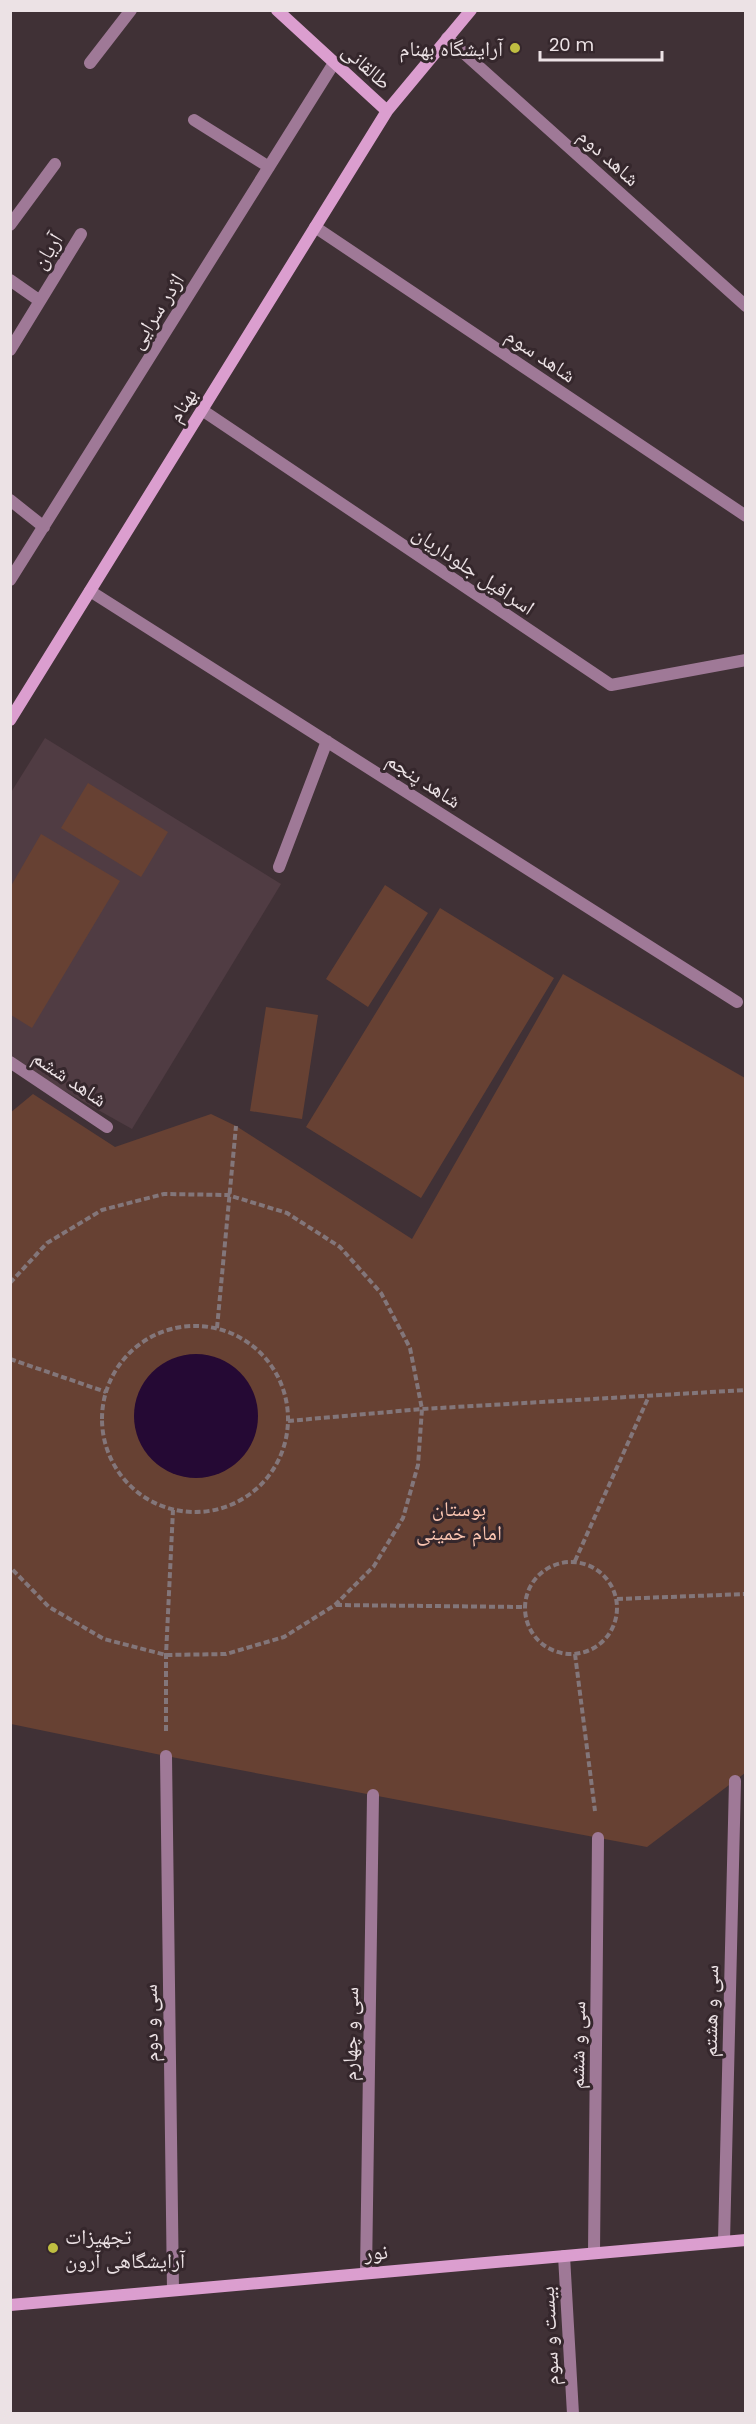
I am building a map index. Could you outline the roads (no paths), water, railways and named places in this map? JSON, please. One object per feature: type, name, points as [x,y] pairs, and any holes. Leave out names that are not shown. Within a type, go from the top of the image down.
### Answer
[{"type":"street","points":[[90,63],[132,10]]},
{"type":"street","name":"طالقانی","points":[[277,10],[387,111],[471,10]]},
{"type":"street","name":"شاهد دوم","points":[[447,38],[746,306]]},
{"type":"street","name":"اژدر سرایی","points":[[10,580],[334,63]]},
{"type":"street","name":"بهنام","points":[[10,720],[387,111]]},
{"type":"street","points":[[194,120],[269,166]]},
{"type":"street","points":[[10,225],[55,164]]},
{"type":"street","name":"شاهد سوم","points":[[315,227],[746,516]]},
{"type":"street","name":"آریان","points":[[10,350],[81,234]]},
{"type":"street","points":[[10,280],[40,300]]},
{"type":"street","name":"اسرافیل جلوداریان","points":[[202,410],[611,685],[746,660]]},
{"type":"street","points":[[10,500],[44,527]]},
{"type":"street","name":"شاهد پنجم","points":[[90,591],[737,1002]]},
{"type":"street","points":[[279,867],[327,741]]},
{"type":"street","name":"شاهد ششم","points":[[10,1062],[107,1127]]},
{"type":"street","name":"سی و دوم","points":[[166,1756],[173,2290]]},
{"type":"street","name":"سی و هشتم","points":[[724,2241],[735,1780]]},
{"type":"street","name":"سی و چهارم","points":[[366,2273],[373,1795]]},
{"type":"street","name":"سی و ششم","points":[[594,2253],[598,1838]]},
{"type":"street","name":"نور","points":[[10,2305],[746,2240]]},
{"type":"street","name":"بیست و سوم","points":[[564,2256],[573,2414]]},
{"type":"place","name":"آرایشگاه بهنام","points":[[515,48]]},
{"type":"place","name":"تجهیزات آرایشگاهی آرون","points":[[53,2248]]},
{"type":"park label","name":"بوستان امام خمینی","points":[[459,1520]]}]
